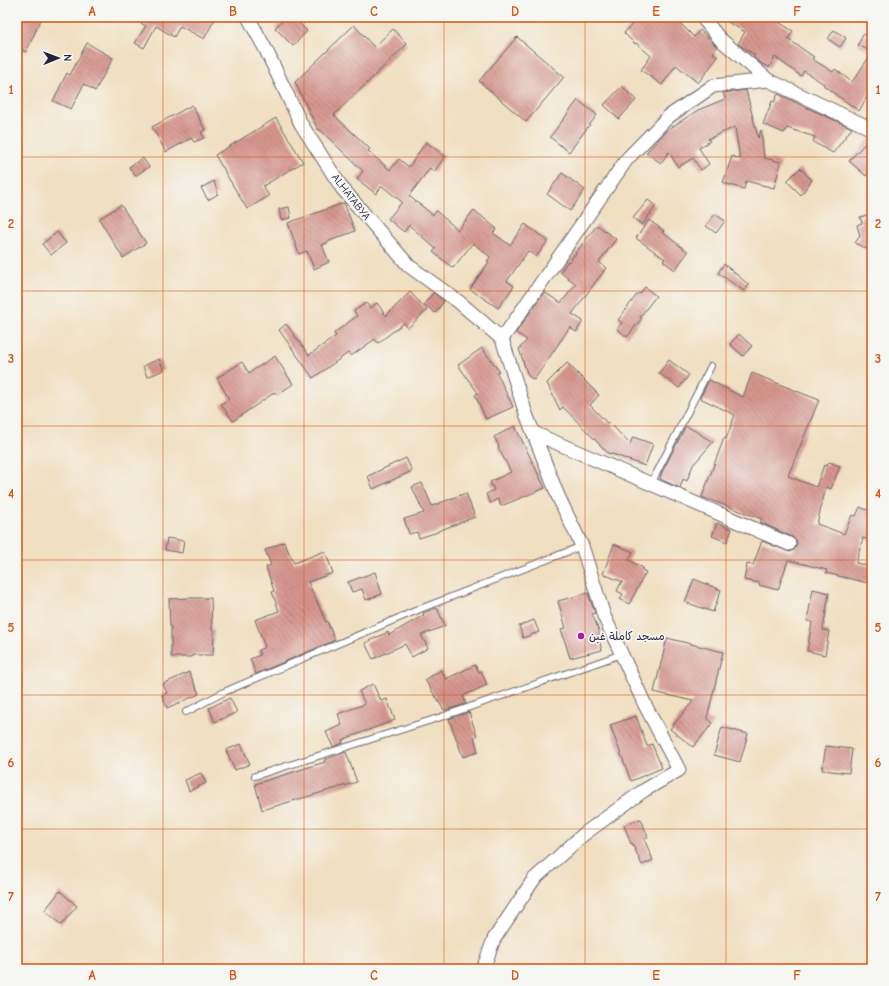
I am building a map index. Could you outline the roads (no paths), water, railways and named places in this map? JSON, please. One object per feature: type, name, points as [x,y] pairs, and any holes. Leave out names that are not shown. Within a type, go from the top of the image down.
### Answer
[{"type":"street","name":"ALHATABYA","points":[[248,17],[266,50],[302,124],[342,188],[409,266],[459,302],[502,339]]},
{"type":"street","points":[[702,17],[720,39],[768,80],[872,129]]},
{"type":"street","points":[[483,969],[494,939],[534,879],[584,834],[643,791],[679,770],[645,705],[604,616],[582,546],[558,496],[526,414],[502,339],[627,158],[668,117],[713,86],[768,80]]},
{"type":"street","points":[[534,432],[789,544]]},
{"type":"lane","points":[[650,484],[711,366]]},
{"type":"lane","points":[[186,712],[224,692],[420,609],[582,546]]},
{"type":"lane","points":[[255,776],[441,717],[622,654]]},
{"type":"place","name":"مسجد كاملة غبن","points":[[581,636]]}]
